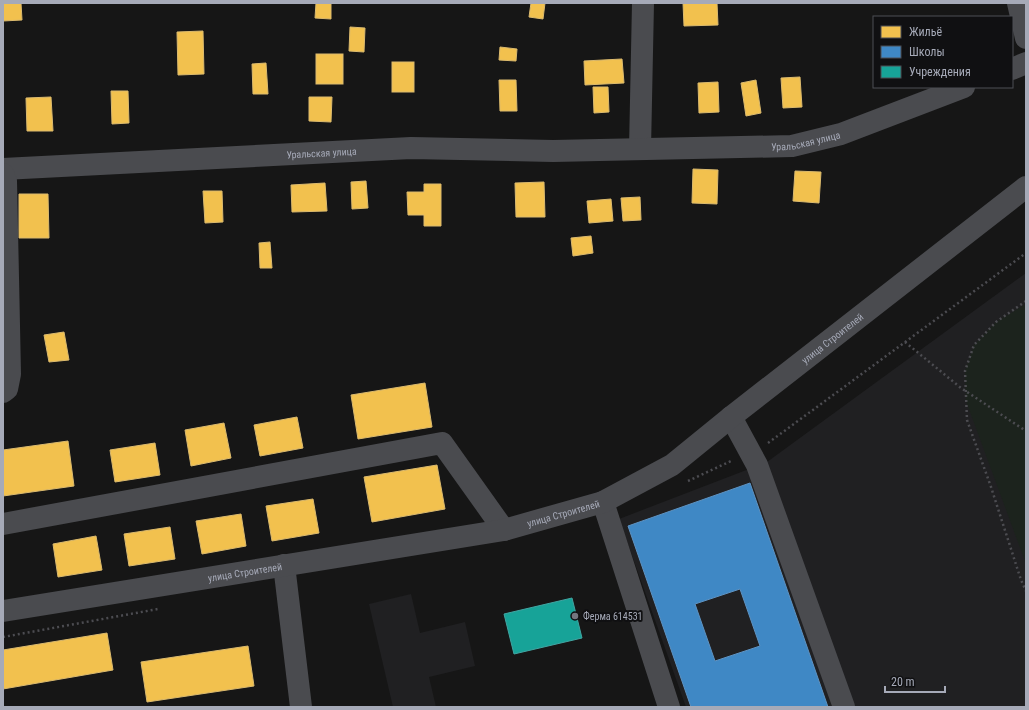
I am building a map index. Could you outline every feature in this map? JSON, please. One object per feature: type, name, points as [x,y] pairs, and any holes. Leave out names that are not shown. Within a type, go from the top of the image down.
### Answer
[{"type":"street","points":[[640,149],[643,3]]},
{"type":"street","points":[[1018,3],[1026,38]]},
{"type":"street","points":[[1013,68],[1026,63]]},
{"type":"street","name":"Уральская улица","points":[[3,169],[411,148],[553,151],[792,146],[841,134],[961,88]]},
{"type":"street","points":[[3,174],[6,181],[10,374],[6,389],[3,392]]},
{"type":"street","name":"улица Строителей","points":[[3,611],[504,530],[603,502],[672,465],[731,416],[1026,188]]},
{"type":"street","points":[[731,416],[757,465],[844,707]]},
{"type":"street","points":[[3,524],[442,443],[504,530]]},
{"type":"street","points":[[603,502],[669,707]]},
{"type":"street","points":[[284,566],[301,707]]},
{"type":"path","points":[[1026,301],[996,322],[974,345],[966,371],[967,420],[992,487],[1021,580],[1026,591]]},
{"type":"path","points":[[905,342],[966,392],[1026,432]]},
{"type":"shaded area","points":[[1026,273],[1026,707],[686,707],[619,519],[767,462]]},
{"type":"shaded area","points":[[1026,304],[1026,564],[966,401],[965,371],[974,345],[996,322]]},
{"type":"shaded area","points":[[411,594],[420,633],[465,622],[475,666],[429,677],[436,707],[393,707],[369,604]]},
{"type":"building: Жильё","points":[[3,3],[21,3],[22,20],[3,21]]},
{"type":"building: Жильё","points":[[316,3],[331,3],[331,19],[315,18]]},
{"type":"building: Жильё","points":[[531,3],[545,3],[543,19],[529,17]]},
{"type":"building: Жильё","points":[[683,3],[717,3],[718,25],[684,26]]},
{"type":"building: Жильё","points":[[350,27],[365,28],[364,52],[349,51]]},
{"type":"building: Жильё","points":[[203,31],[204,74],[178,75],[177,32]]},
{"type":"building: Жильё","points":[[500,47],[517,49],[516,61],[499,60]]},
{"type":"building: Жильё","points":[[316,54],[343,54],[343,84],[316,84]]},
{"type":"building: Жильё","points":[[622,59],[624,83],[585,85],[584,61]]},
{"type":"building: Жильё","points":[[392,62],[414,62],[414,92],[392,92]]},
{"type":"building: Жильё","points":[[266,63],[268,94],[253,94],[252,64]]},
{"type":"building: Жильё","points":[[800,77],[802,107],[783,108],[781,78]]},
{"type":"building: Жильё","points":[[499,80],[516,80],[517,111],[500,111]]},
{"type":"building: Жильё","points":[[756,80],[761,113],[746,116],[741,83]]},
{"type":"building: Жильё","points":[[718,82],[719,112],[699,113],[698,83]]},
{"type":"building: Жильё","points":[[593,87],[608,87],[609,112],[594,113]]},
{"type":"building: Жильё","points":[[111,91],[128,91],[129,123],[112,124]]},
{"type":"building: Жильё","points":[[51,97],[53,131],[27,131],[26,98]]},
{"type":"building: Жильё","points":[[309,97],[332,97],[331,122],[309,121]]},
{"type":"building: Жильё","points":[[693,169],[718,170],[717,204],[692,203]]},
{"type":"building: Жильё","points":[[795,171],[821,172],[819,203],[793,201]]},
{"type":"building: Жильё","points":[[366,181],[368,208],[352,209],[351,182]]},
{"type":"building: Жильё","points":[[544,182],[545,217],[516,217],[515,183]]},
{"type":"building: Жильё","points":[[325,183],[327,211],[292,212],[291,185]]},
{"type":"building: Жильё","points":[[424,184],[441,184],[441,226],[424,226],[424,215],[408,215],[407,192],[424,192]]},
{"type":"building: Жильё","points":[[203,191],[222,191],[223,222],[205,223]]},
{"type":"building: Жильё","points":[[19,194],[48,194],[49,238],[19,238]]},
{"type":"building: Жильё","points":[[640,197],[641,220],[623,221],[621,198]]},
{"type":"building: Жильё","points":[[611,199],[613,221],[589,223],[587,201]]},
{"type":"building: Жильё","points":[[591,236],[593,253],[573,256],[571,238]]},
{"type":"building: Жильё","points":[[270,242],[272,268],[260,268],[259,243]]},
{"type":"building: Жильё","points":[[64,332],[69,360],[49,362],[44,335]]},
{"type":"building: Жильё","points":[[425,383],[432,427],[358,439],[351,395]]},
{"type":"building: Жильё","points":[[297,417],[303,448],[260,456],[254,425]]},
{"type":"building: Жильё","points":[[224,423],[231,458],[191,466],[185,430]]},
{"type":"building: Жильё","points":[[68,441],[74,486],[3,496],[3,450]]},
{"type":"building: Жильё","points":[[155,443],[160,475],[115,482],[110,450]]},
{"type":"building: Жильё","points":[[437,465],[445,509],[372,522],[364,477]]},
{"type":"building: Жильё","points":[[313,499],[319,533],[272,541],[266,506]]},
{"type":"building: Жильё","points":[[241,514],[246,546],[202,554],[196,521]]},
{"type":"building: Жильё","points":[[170,527],[175,559],[129,566],[124,534]]},
{"type":"building: Жильё","points":[[96,536],[102,570],[58,577],[53,544]]},
{"type":"building: Жильё","points":[[107,633],[113,670],[3,689],[3,650]]},
{"type":"building: Жильё","points":[[248,646],[254,686],[147,702],[141,662]]},
{"type":"building: Школы","points":[[750,483],[828,707],[691,707],[628,526]],"holes":[[[740,589],[760,646],[715,661],[695,604]]]},
{"type":"building: Учреждения","points":[[572,598],[582,638],[514,654],[504,614]]},
{"type":"place","name":"Ферма 614531","points":[[575,616]]}]
